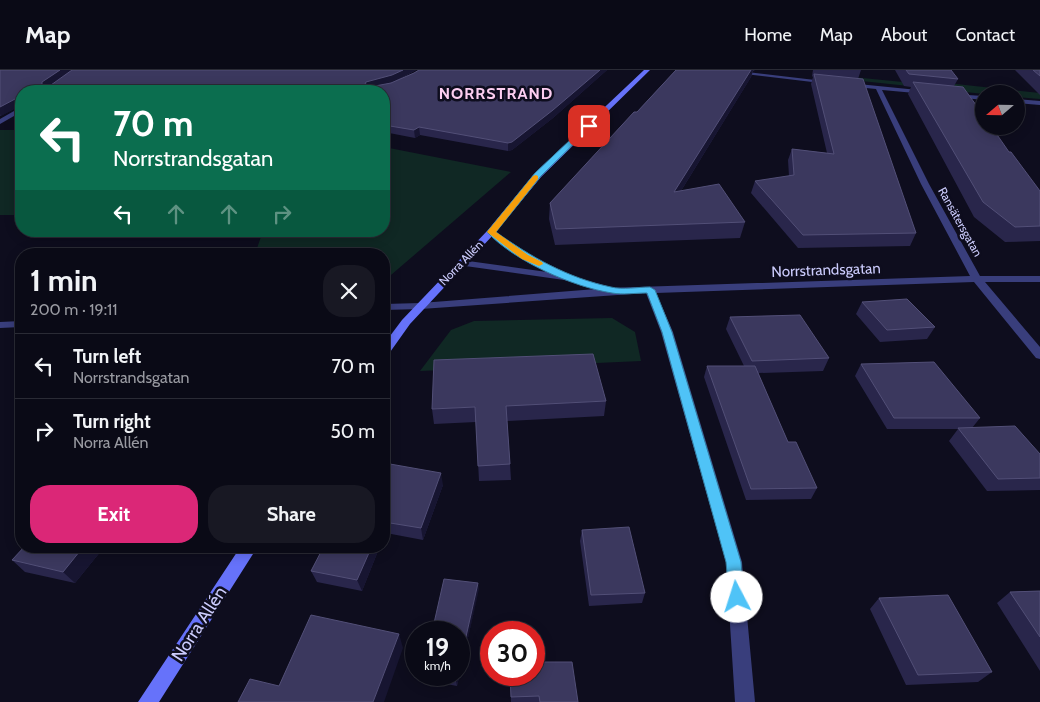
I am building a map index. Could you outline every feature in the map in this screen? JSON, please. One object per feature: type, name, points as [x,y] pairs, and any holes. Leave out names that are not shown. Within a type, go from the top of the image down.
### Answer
[{"type":"street","name":"Norra Allén","points":[[390,345],[421,306],[491,232],[538,174],[646,70]]},
{"type":"street","points":[[714,70],[936,93]]},
{"type":"street","name":"Ransätersgatan","points":[[878,88],[925,184],[977,278],[1040,354]]},
{"type":"street","points":[[945,94],[975,97]]},
{"type":"street","points":[[1025,102],[1040,103]]},
{"type":"street","points":[[0,122],[15,113]]},
{"type":"street","name":"Norrstrandsgatan","points":[[491,232],[525,257],[565,277]]},
{"type":"street","name":"Norrstrandsgatan","points":[[461,262],[565,277],[613,290]]},
{"type":"street","name":"Norrstrandsgatan","points":[[390,307],[613,290],[832,285],[977,278],[1040,279]]},
{"type":"street","points":[[650,290],[667,332],[734,562],[745,702]]},
{"type":"street","points":[[0,325],[15,324]]},
{"type":"street","name":"Norra Allén","points":[[148,702],[245,553]]},
{"type":"green space","points":[[852,77],[903,82],[947,83],[975,86],[975,93],[852,80]]},
{"type":"green space","points":[[1025,91],[1040,93],[1040,99],[1025,98]]},
{"type":"green space","points":[[0,130],[15,130],[15,215],[0,215]]},
{"type":"green space","points":[[390,148],[511,172],[390,276],[390,248],[257,248],[261,237],[390,237]]},
{"type":"green space","points":[[612,318],[635,332],[641,361],[420,371],[451,330],[474,321]]},
{"type":"building","points":[[0,70],[60,70],[42,82],[42,85],[15,85],[15,99],[0,107]]},
{"type":"building","points":[[72,70],[403,70],[366,82],[365,84],[370,85],[51,85]]},
{"type":"building","points":[[419,70],[600,70],[512,142],[508,143],[419,127],[414,130],[390,126],[390,85],[380,85],[391,83]]},
{"type":"building","points":[[676,70],[751,70],[674,192],[719,184],[745,222],[556,229],[550,203],[634,112],[637,112]]},
{"type":"building","points":[[906,70],[951,70],[958,79],[909,74]]},
{"type":"building","points":[[1033,70],[1040,70],[1040,76]]},
{"type":"building","points":[[814,74],[863,79],[916,233],[803,235],[755,181],[794,175],[792,149],[834,154]]},
{"type":"building","points":[[913,82],[963,87],[975,104],[975,135],[997,135],[1040,191],[1040,226],[1015,227],[983,202]]},
{"type":"building","points":[[907,299],[935,327],[887,330],[862,302]]},
{"type":"building","points":[[800,315],[829,358],[752,361],[730,317]]},
{"type":"building","points":[[593,354],[606,401],[506,406],[510,464],[478,466],[475,407],[432,409],[434,360]]},
{"type":"building","points":[[934,362],[980,418],[894,418],[861,364]]},
{"type":"building","points":[[707,366],[755,366],[788,442],[796,442],[817,488],[751,489]]},
{"type":"building","points":[[1015,426],[1040,454],[1040,478],[998,479],[958,428]]},
{"type":"building","points":[[390,464],[441,473],[421,528],[390,523]]},
{"type":"building","points":[[629,527],[645,593],[591,595],[582,530]]},
{"type":"building","points":[[18,553],[78,553],[63,572],[12,560]]},
{"type":"building","points":[[320,553],[369,553],[357,580],[311,571]]},
{"type":"building","points":[[444,579],[478,583],[470,621],[434,621]]},
{"type":"building","points":[[1040,591],[1040,637],[1010,592]]},
{"type":"building","points":[[948,595],[992,672],[918,675],[879,598]]},
{"type":"building","points":[[311,615],[399,634],[373,702],[238,702],[250,679],[279,686]]},
{"type":"building","points":[[545,662],[572,662],[578,702],[540,702],[539,696],[511,697],[510,686],[545,686]]},
{"type":"slow traffic","points":[[536,177],[491,232],[525,257],[539,264]]},
{"type":"district","name":"NORRSTRAND","points":[[496,93]]},
{"type":"route","points":[[589,126],[538,174],[491,232],[525,257],[565,277],[613,290],[650,290],[667,332],[734,562],[737,597]]}]
